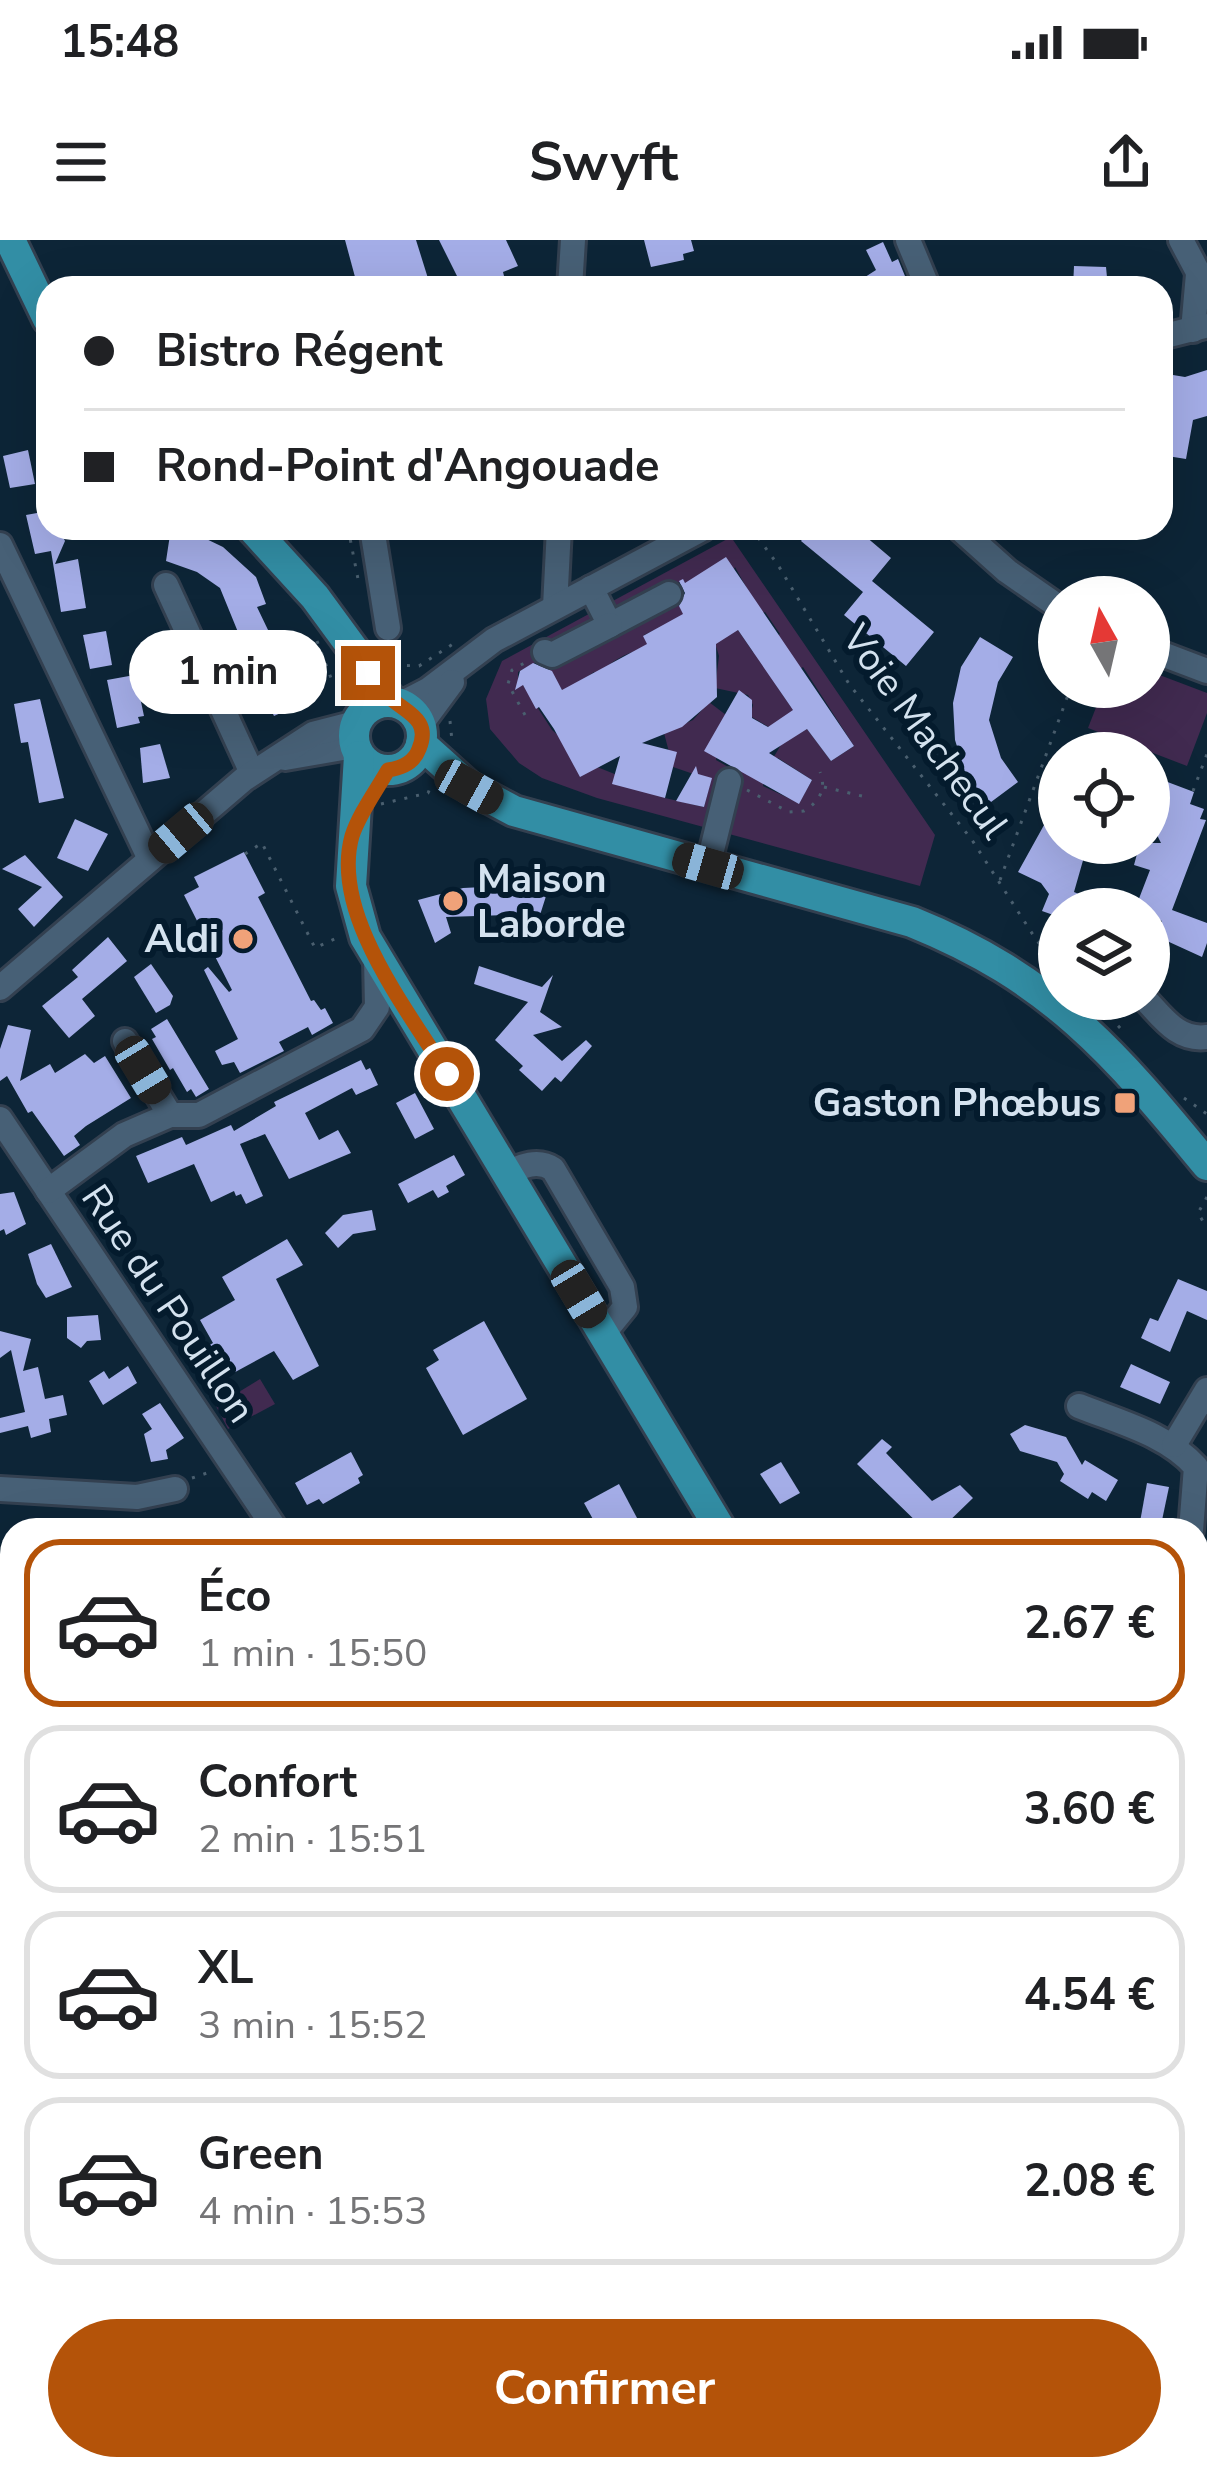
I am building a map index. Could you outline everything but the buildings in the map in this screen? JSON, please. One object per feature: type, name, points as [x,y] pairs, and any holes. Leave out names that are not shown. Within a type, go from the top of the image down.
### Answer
[{"type":"main road","points":[[10,240],[36,295]]},
{"type":"main road","points":[[264,540],[292,568],[417,734],[435,778],[469,787],[514,812],[912,922],[962,942],[1078,1019],[1144,1088],[1207,1166]]},
{"type":"main road","points":[[328,616],[357,735],[350,886],[376,957],[714,1518]]},
{"type":"main road","points":[[357,735],[372,706],[417,734]]},
{"type":"main road","points":[[357,735],[377,769],[417,734]]},
{"type":"main road","points":[[352,837],[417,734]]},
{"type":"street","points":[[570,276],[572,240]]},
{"type":"street","points":[[908,240],[923,276]]},
{"type":"street","points":[[1184,241],[1203,282],[1200,327]]},
{"type":"street","points":[[374,540],[388,628]]},
{"type":"street","points":[[555,607],[558,540]]},
{"type":"street","points":[[417,734],[474,643],[555,607],[681,540]]},
{"type":"street","points":[[972,540],[1038,593]]},
{"type":"street","points":[[0,545],[150,859]]},
{"type":"street","points":[[166,585],[256,770]]},
{"type":"street","points":[[591,588],[610,625]]},
{"type":"street","points":[[545,652],[552,656],[668,594]]},
{"type":"street","points":[[1170,657],[1207,670]]},
{"type":"street","points":[[0,988],[256,770],[313,734],[357,735]]},
{"type":"street","points":[[708,866],[729,782]]},
{"type":"street","points":[[48,1191],[124,1135],[170,1114],[199,1115],[362,1029],[377,1007],[376,957]]},
{"type":"street","points":[[1165,1020],[1178,1033],[1195,1039],[1207,1037]]},
{"type":"street","points":[[125,1041],[170,1114]]},
{"type":"street","name":"Rue du Pouillon","points":[[0,1119],[268,1518]]},
{"type":"street","points":[[1174,1445],[1207,1390]]},
{"type":"street","points":[[1079,1406],[1174,1445],[1201,1467],[1193,1518]]},
{"type":"street","points":[[0,1489],[137,1496],[175,1489]]},
{"type":"path","name":"Voie Machecul","points":[[760,540],[849,684],[972,840],[1038,942]]},
{"type":"path","points":[[388,665],[419,666],[474,643]]},
{"type":"path","points":[[525,715],[508,684],[509,675],[545,652]]},
{"type":"path","points":[[999,882],[1063,708]]},
{"type":"path","points":[[1192,791],[1207,754]]},
{"type":"path","points":[[729,782],[796,813],[816,802],[823,787],[820,772]]},
{"type":"path","points":[[379,804],[428,793],[432,786]]},
{"type":"path","points":[[823,787],[866,796]]},
{"type":"path","points":[[244,854],[262,843],[315,948],[346,933]]},
{"type":"path","points":[[1207,1197],[1198,1213],[1207,1228]]},
{"type":"path","points":[[175,1489],[198,1474],[235,1469]]},
{"type":"shaded area","points":[[733,540],[935,835],[920,886],[597,798],[542,778],[519,763],[490,729],[486,699],[502,661]],"holes":[[[735,567],[761,614],[765,612],[780,634],[753,652],[738,630],[712,633],[719,656],[715,688],[748,695],[753,705],[750,716],[777,732],[797,708],[791,707],[776,685],[803,667],[854,746],[831,761],[807,729],[782,743],[772,760],[778,758],[812,780],[799,803],[716,760],[726,715],[709,702],[693,720],[664,733],[673,767],[711,780],[704,807],[665,798],[665,794],[592,765],[552,730],[523,685],[518,685],[518,672],[542,659],[564,693],[594,672],[598,678],[620,658],[649,647],[644,635],[685,616],[669,588],[683,580],[709,626]]]},
{"type":"shaded area","points":[[1170,679],[1207,693],[1207,713],[1187,766],[1170,759],[1170,732],[1088,728],[1096,708],[1170,708]]},
{"type":"shaded area","points":[[260,1379],[275,1404],[228,1429],[216,1406]]},
{"type":"place","name":"Maison Laborde","points":[[453,901]]},
{"type":"place","name":"Aldi","points":[[243,939]]},
{"type":"place","name":"Gaston Phœbus","points":[[1125,1103]]},
{"type":"route","points":[[368,673],[392,701],[416,716],[422,744],[409,763],[388,770],[370,801],[352,837],[350,886],[365,937],[447,1074]]}]
